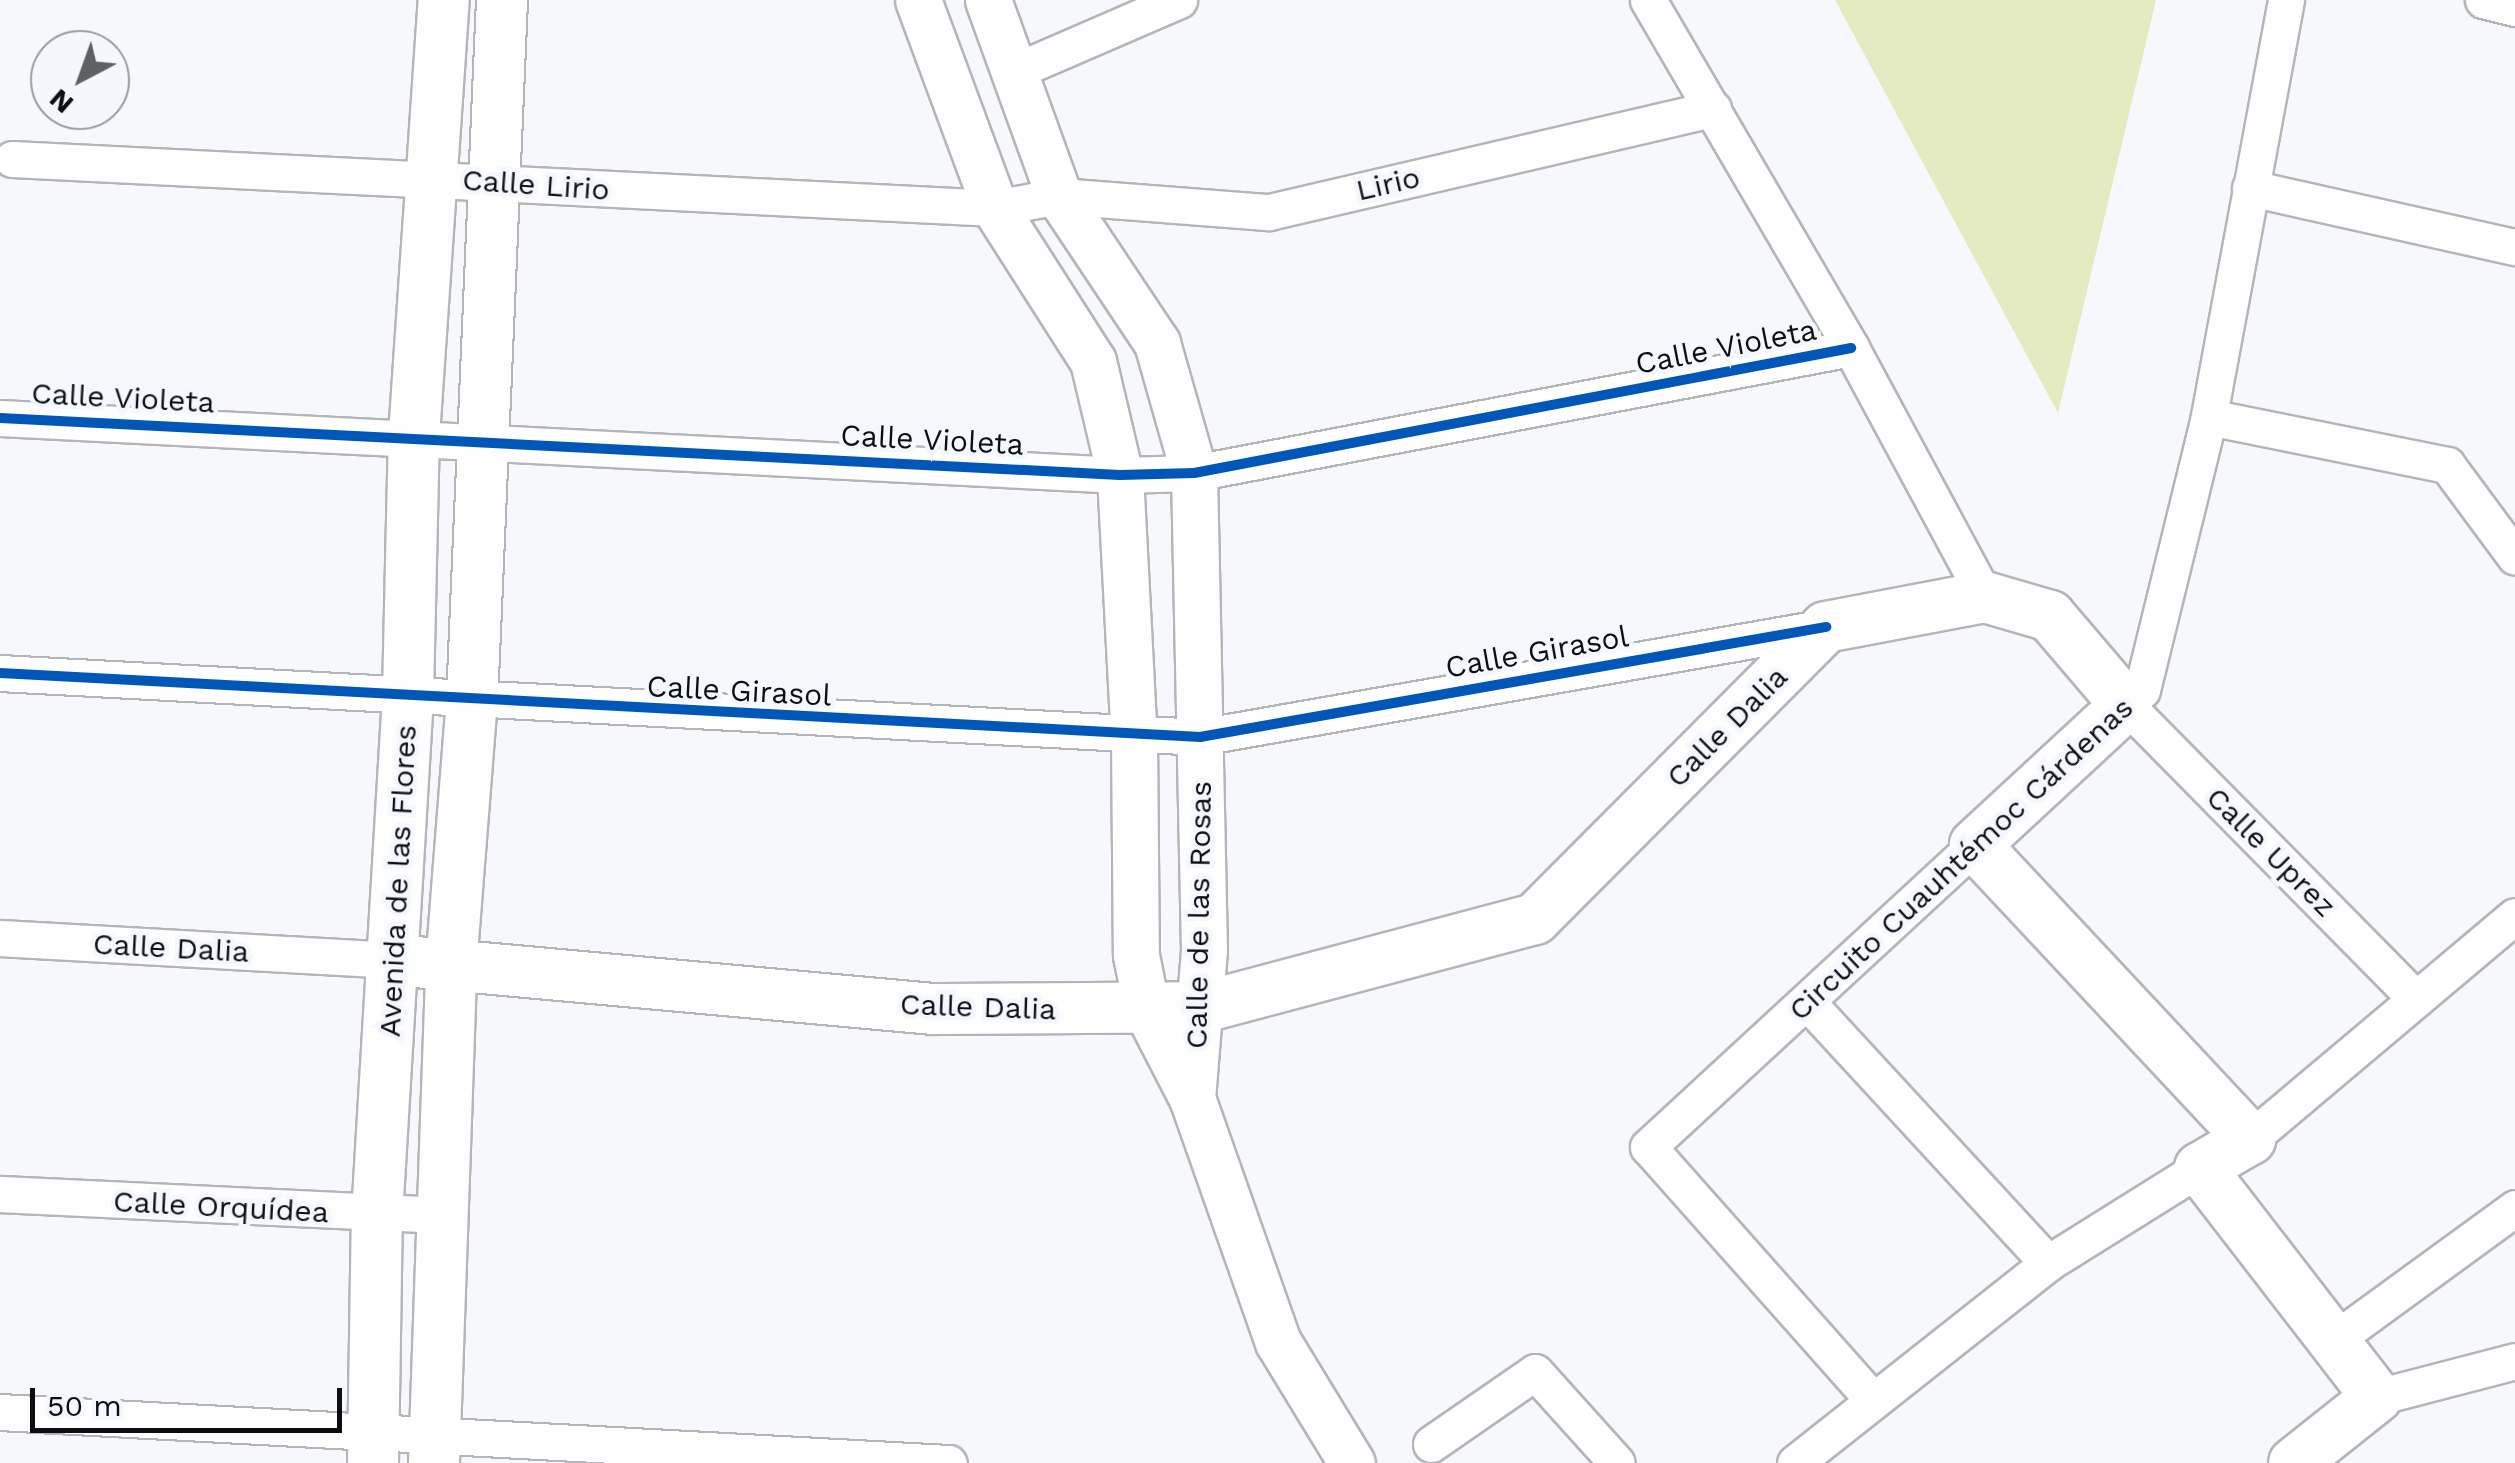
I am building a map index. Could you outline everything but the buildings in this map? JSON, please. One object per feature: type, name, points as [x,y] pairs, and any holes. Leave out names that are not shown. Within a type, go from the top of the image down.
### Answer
[{"type":"main road","name":"Avenida de las Flores","points":[[373,1449],[377,1216],[408,695],[414,436],[436,178],[444,0]]},
{"type":"main road","name":"Avenida de las Flores","points":[[434,1450],[451,966],[472,702],[498,184],[502,0]]},
{"type":"main road","name":"Calle Girasol","points":[[1826,627],[1986,598],[2050,616],[2126,705]]},
{"type":"main road","name":"Calle Dalia","points":[[394,960],[933,1008],[1204,1007],[1535,919],[1826,627]]},
{"type":"main road","name":"Circuito Cuauhtémoc Cárdenas","points":[[1975,844],[2126,705]]},
{"type":"main road","points":[[1975,844],[2250,1139],[2200,1168],[2377,1397],[2294,1463]]},
{"type":"street","name":"Calle de las Rosas","points":[[918,0],[995,208],[1093,360],[1120,475],[1134,738],[1136,955],[1146,1010],[1192,1098],[1278,1342],[1352,1463]]},
{"type":"street","name":"Calle de las Rosas","points":[[988,0],[1059,196],[1157,344],[1194,473],[1204,1007],[1192,1098]]},
{"type":"street","points":[[1014,72],[1178,0]]},
{"type":"street","points":[[1648,0],[1851,348],[1986,598]]},
{"type":"street","name":"Circuito Cuauhtémoc Cárdenas","points":[[2126,705],[2142,690],[2209,418],[2286,0]]},
{"type":"street","points":[[2483,0],[2515,8]]},
{"type":"street","name":"Lirio","points":[[1059,196],[1269,212],[1712,109]]},
{"type":"street","name":"Calle Lirio","points":[[12,158],[995,208],[1059,196]]},
{"type":"street","points":[[2250,188],[2515,247]]},
{"type":"street","name":"Calle Violeta","points":[[0,418],[414,436],[1120,475],[1194,473],[1851,348]]},
{"type":"street","points":[[2209,418],[2447,466],[2515,556]]},
{"type":"street","name":"Calle Girasol","points":[[0,672],[1134,738],[1200,737],[1826,627]]},
{"type":"street","name":"Calle Uprez","points":[[2126,705],[2416,1000]]},
{"type":"street","name":"Circuito Cuauhtémoc Cárdenas","points":[[1872,1398],[1648,1147],[1808,1004],[1975,844]]},
{"type":"street","points":[[2250,1139],[2515,916]]},
{"type":"street","name":"Calle Dalia","points":[[0,938],[394,960]]},
{"type":"street","points":[[1808,1004],[2048,1263]]},
{"type":"street","points":[[1794,1463],[2048,1263],[2200,1168]]},
{"type":"street","name":"Calle Orquídea","points":[[0,1194],[377,1216],[442,1215]]},
{"type":"street","points":[[2334,1340],[2515,1208]]},
{"type":"street","points":[[2377,1397],[2515,1361]]},
{"type":"street","points":[[1431,1444],[1534,1372],[1617,1463]]},
{"type":"street","points":[[0,1412],[373,1449],[948,1463]]},
{"type":"green space","points":[[1835,0],[2156,0],[2058,413]]},
{"type":"cycle path","points":[[0,418],[1120,475],[1194,473],[1851,348]]},
{"type":"cycle path","points":[[0,673],[1200,737],[1826,627]]}]
